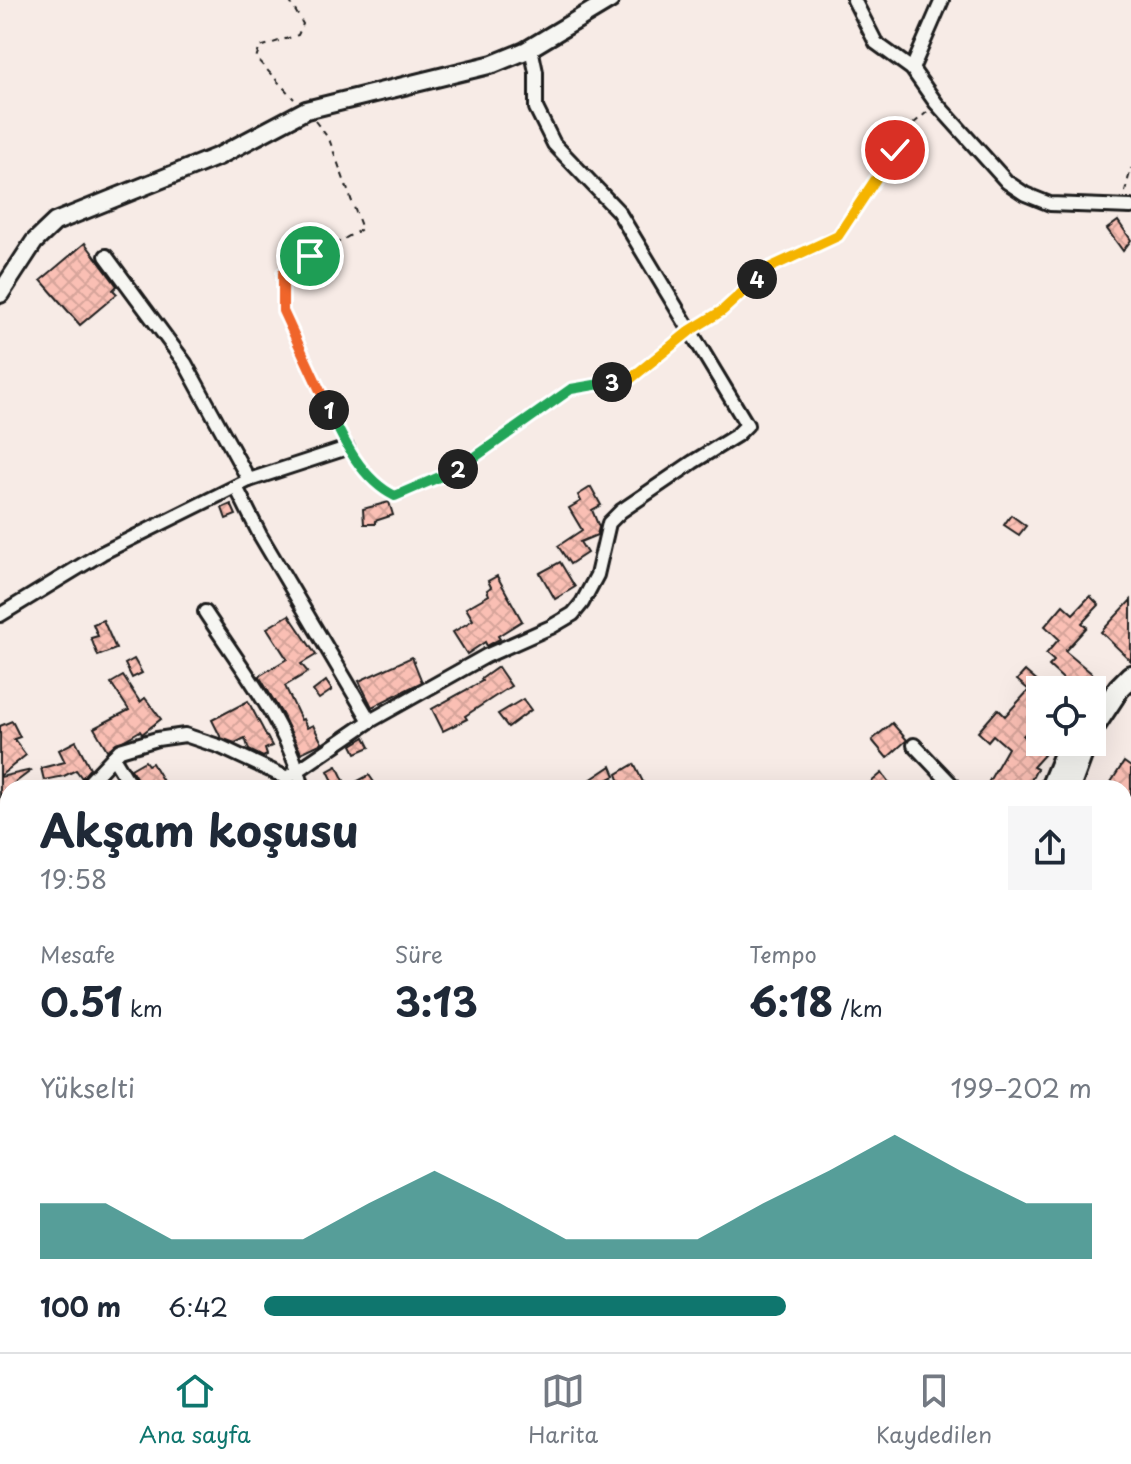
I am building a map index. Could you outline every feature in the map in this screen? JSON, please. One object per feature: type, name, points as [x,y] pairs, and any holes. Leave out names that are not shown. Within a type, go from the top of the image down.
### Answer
[{"type":"highway","points":[[1106,684],[1131,658]]},
{"type":"highway","points":[[1106,708],[1131,676]]},
{"type":"highway","points":[[1054,780],[1064,756]]},
{"type":"highway","points":[[1072,780],[1081,756]]},
{"type":"street","points":[[0,294],[34,242],[55,222],[219,156],[306,110],[493,64],[531,48],[610,0]]},
{"type":"street","points":[[854,0],[876,43],[912,69],[936,103],[1007,182],[1025,194],[1050,204],[1127,206]]},
{"type":"street","points":[[912,69],[942,0]]},
{"type":"street","points":[[91,780],[120,750],[185,735],[221,747],[287,778],[370,721],[486,656],[573,614],[597,575],[609,523],[747,425],[618,211],[554,144],[536,108],[536,72],[531,48]]},
{"type":"street","points":[[106,256],[185,363],[249,480]]},
{"type":"street","points":[[0,615],[102,553],[249,480],[347,448]]},
{"type":"street","points":[[236,487],[260,535],[370,721]]},
{"type":"street","points":[[205,612],[266,705],[301,780]]},
{"type":"street","points":[[914,745],[947,780]]},
{"type":"street","points":[[113,757],[127,780]]},
{"type":"path","points":[[289,0],[303,24],[298,35],[260,47],[256,58],[329,139],[362,229],[283,273],[283,311],[347,448],[380,489],[395,496],[459,468],[571,389],[629,380],[691,330],[722,311],[771,267],[838,236],[913,124],[936,103]]},
{"type":"path","points":[[1127,206],[1131,168]]},
{"type":"building","points":[[1118,221],[1131,240],[1123,251],[1107,229]]},
{"type":"building","points":[[85,243],[117,286],[113,290],[117,294],[80,325],[41,280]]},
{"type":"building","points":[[591,487],[601,505],[592,510],[599,527],[597,535],[580,542],[587,553],[570,564],[558,546],[582,530],[569,508],[581,501],[578,495]]},
{"type":"building","points":[[389,502],[393,515],[375,521],[375,524],[364,524],[363,509]]},
{"type":"building","points":[[231,504],[236,515],[226,519],[222,508]]},
{"type":"building","points":[[1011,515],[1026,526],[1019,535],[1004,525]]},
{"type":"building","points":[[560,562],[575,587],[555,599],[540,573]]},
{"type":"building","points":[[497,576],[522,621],[498,636],[500,639],[487,646],[485,642],[467,654],[453,632],[473,620],[466,608],[489,595],[487,590],[491,587],[488,581]]},
{"type":"building","points":[[1090,596],[1099,605],[1082,623],[1087,627],[1065,651],[1095,676],[1060,676],[1049,666],[1054,661],[1046,654],[1059,639],[1045,626],[1063,605],[1073,614]]},
{"type":"building","points":[[1131,600],[1131,661],[1101,632]]},
{"type":"building","points":[[289,615],[316,655],[301,664],[308,672],[285,686],[301,720],[307,728],[313,725],[322,743],[301,753],[259,676],[287,659],[267,628]]},
{"type":"building","points":[[103,620],[116,649],[98,656],[91,638],[98,636],[93,624]]},
{"type":"building","points":[[412,657],[422,682],[372,707],[359,681]]},
{"type":"building","points":[[134,659],[142,673],[132,678],[125,664]]},
{"type":"building","points":[[498,667],[511,686],[465,716],[467,719],[443,731],[432,709],[482,681]]},
{"type":"building","points":[[1025,671],[1031,676],[1026,676],[1026,688],[1017,680]]},
{"type":"building","points":[[123,676],[140,702],[145,698],[161,719],[142,734],[140,731],[107,750],[94,728],[129,710],[111,683]]},
{"type":"building","points":[[326,681],[332,690],[319,699],[313,691]]},
{"type":"building","points":[[1026,693],[1026,733],[1023,736],[1026,739],[1026,756],[1043,756],[1033,767],[1037,769],[1031,780],[990,780],[1008,748],[993,735],[988,741],[978,732],[998,709],[1005,716]]},
{"type":"building","points":[[523,699],[531,710],[508,727],[498,714]]},
{"type":"building","points":[[248,701],[272,746],[265,749],[267,755],[263,757],[249,750],[245,738],[235,743],[221,738],[212,720]]},
{"type":"building","points":[[12,721],[20,737],[14,739],[26,755],[0,776],[0,726]]},
{"type":"building","points":[[892,723],[907,740],[887,758],[872,740]]},
{"type":"building","points":[[365,737],[370,747],[356,753],[352,745]]},
{"type":"building","points":[[76,741],[90,768],[82,778],[76,770],[44,780],[41,768],[65,762],[59,750]]},
{"type":"building","points":[[145,761],[148,765],[152,763],[162,780],[137,780],[131,769]]},
{"type":"building","points":[[1124,762],[1131,767],[1131,780],[1112,780]]},
{"type":"building","points":[[634,764],[642,780],[619,780],[617,774]]},
{"type":"building","points":[[337,766],[344,780],[332,780],[328,771]]},
{"type":"building","points":[[611,766],[615,776],[607,780],[590,780]]},
{"type":"building","points":[[32,770],[19,780],[0,780],[0,777]]},
{"type":"building","points":[[882,773],[887,780],[874,780]]},
{"type":"route","points":[[310,256],[283,273],[283,311],[347,448],[380,489],[395,496],[459,468],[571,389],[629,380],[691,330],[722,311],[771,267],[838,236],[895,150]]}]
